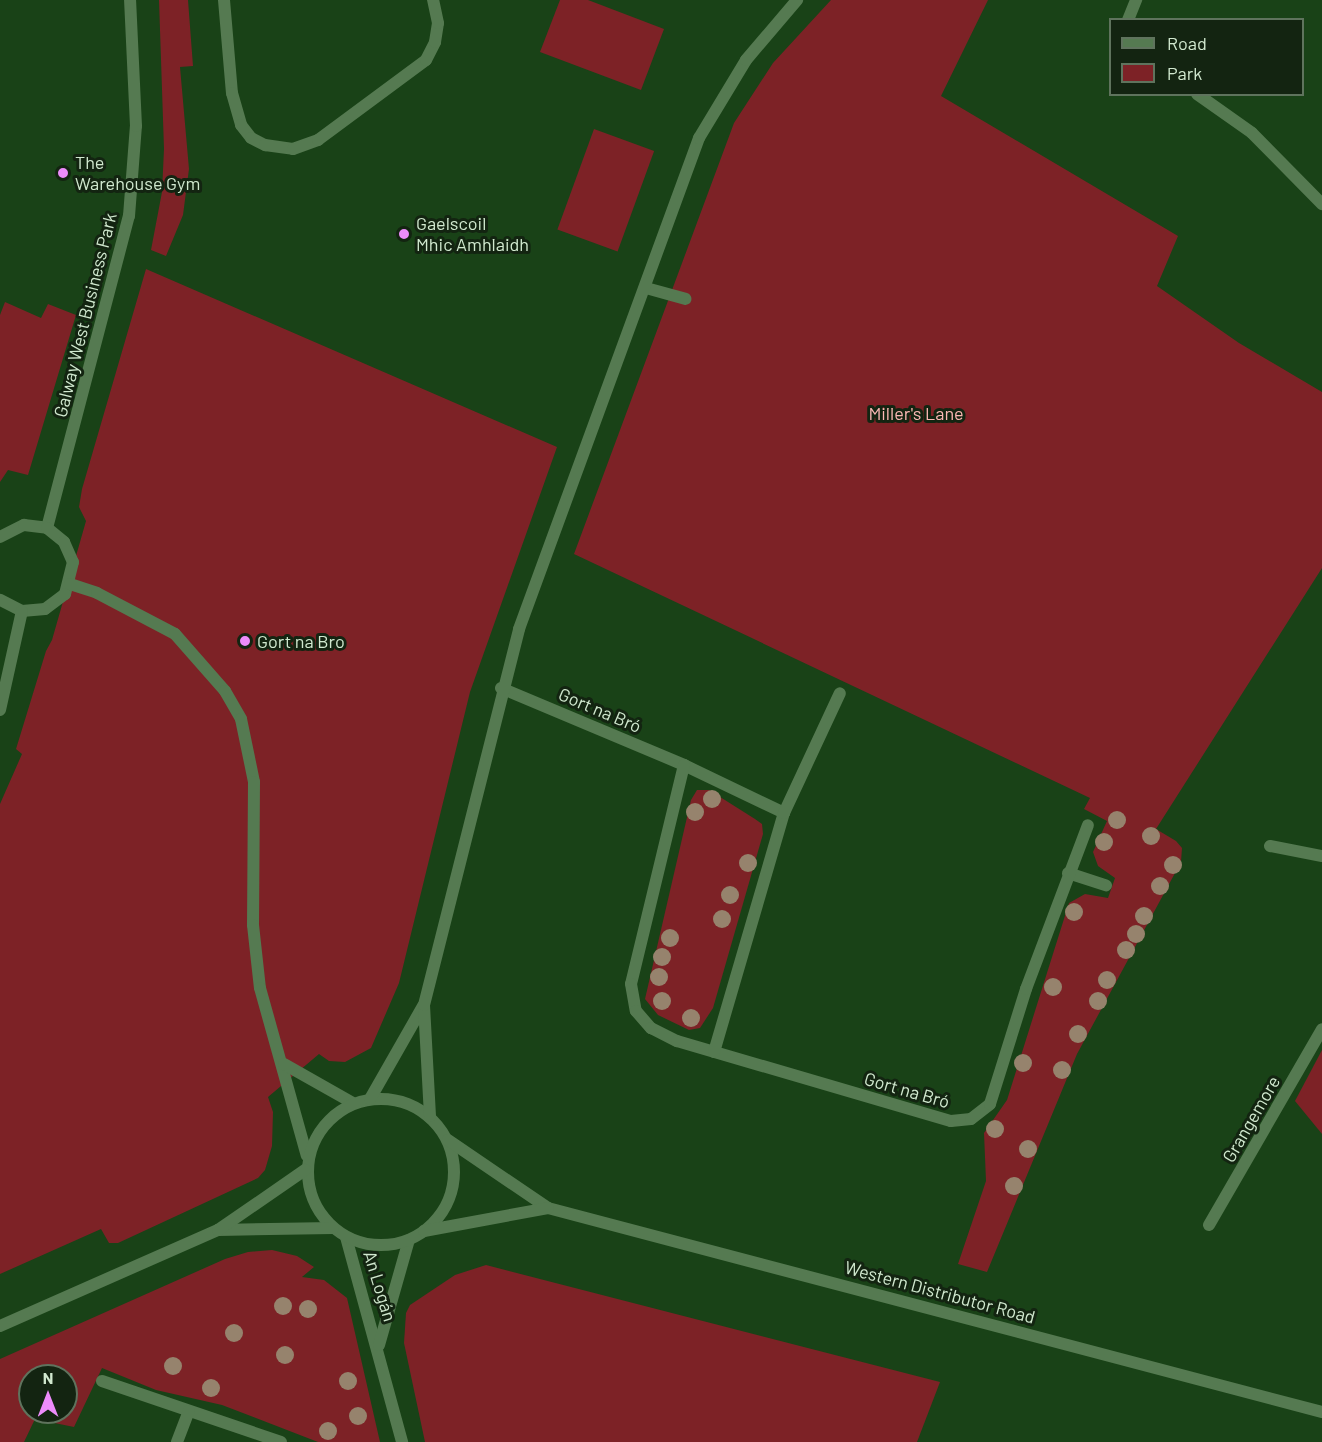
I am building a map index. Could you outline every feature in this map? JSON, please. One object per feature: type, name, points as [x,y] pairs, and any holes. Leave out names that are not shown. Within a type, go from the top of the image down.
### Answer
[{"type":"street","name":"Galway West Business Park","points":[[47,528],[129,216],[136,126],[130,0]]},
{"type":"street","points":[[224,0],[232,93],[241,125],[251,138],[265,145],[293,149],[318,140],[426,60],[435,42],[438,23],[433,0]]},
{"type":"street","points":[[370,1099],[424,1005],[501,688],[530,597],[712,112],[746,60],[797,0]]},
{"type":"street","points":[[1129,18],[1136,0]]},
{"type":"street","points":[[1200,96],[1252,133],[1322,204]]},
{"type":"street","points":[[646,288],[686,299]]},
{"type":"street","points":[[0,537],[24,525],[47,528],[70,551],[73,562],[70,584],[56,603],[34,611],[22,611],[0,600]]},
{"type":"street","points":[[70,584],[97,592],[175,634],[225,691],[241,719],[254,782],[253,925],[260,988],[284,1064],[293,1113],[307,1156]]},
{"type":"street","points":[[0,710],[22,611]]},
{"type":"street","name":"Gort na Bró","points":[[501,688],[684,765],[784,813]]},
{"type":"street","points":[[714,1052],[784,813],[840,693]]},
{"type":"street","name":"Gort na Bró","points":[[684,765],[631,995],[636,1011],[651,1028],[677,1041],[951,1121],[978,1116],[995,1093],[1068,873],[1088,825]]},
{"type":"street","points":[[1270,846],[1322,856]]},
{"type":"street","points":[[1068,873],[1106,885]]},
{"type":"street","points":[[424,1005],[430,1116]]},
{"type":"street","name":"Grangemore","points":[[1209,1225],[1322,1029]]},
{"type":"street","points":[[284,1064],[353,1103]]},
{"type":"street","points":[[370,1099],[410,1104],[430,1116],[447,1140],[454,1160],[453,1190],[442,1214],[424,1231],[409,1240],[388,1245],[366,1244],[346,1237],[333,1228],[310,1193],[305,1170],[307,1156],[321,1129],[353,1103],[370,1099]]},
{"type":"street","name":"Western Distributor Road","points":[[447,1140],[548,1208],[1322,1412]]},
{"type":"street","points":[[0,1326],[218,1230],[305,1170]]},
{"type":"street","name":"Western Distributor Road","points":[[424,1231],[548,1208]]},
{"type":"street","points":[[218,1230],[333,1228]]},
{"type":"street","name":"An Logán","points":[[346,1237],[379,1346],[402,1442]]},
{"type":"street","name":"An Logán","points":[[379,1346],[409,1240]]},
{"type":"street","points":[[102,1381],[281,1442]]},
{"type":"street","points":[[177,1442],[189,1411]]},
{"type":"green space","points":[[159,0],[188,0],[193,66],[180,67],[189,169],[183,215],[166,256],[151,250],[162,192],[164,149]]},
{"type":"green space","points":[[560,0],[588,0],[664,29],[641,90],[540,52]]},
{"type":"green space","name":"Miller's Lane","points":[[831,0],[988,0],[941,96],[1178,236],[1157,286],[1239,343],[1322,392],[1322,568],[1156,829],[1176,841],[1182,848],[1181,862],[1077,1054],[987,1272],[958,1264],[986,1181],[984,1133],[1007,1100],[1069,903],[1085,894],[1108,898],[1115,878],[1098,866],[1093,852],[1107,821],[1084,809],[1090,798],[574,554],[734,123],[773,63]]},
{"type":"green space","points":[[594,129],[654,151],[618,251],[557,230]]},
{"type":"green space","points":[[146,269],[557,447],[470,692],[399,983],[371,1048],[345,1062],[329,1061],[319,1054],[268,1097],[273,1112],[272,1146],[265,1170],[258,1178],[118,1243],[109,1243],[101,1229],[0,1274],[0,804],[22,754],[16,749],[46,651],[52,640],[86,521],[79,507],[82,489]]},
{"type":"green space","points":[[5,302],[41,318],[48,304],[76,315],[28,475],[8,470],[0,482],[0,315]]},
{"type":"green space","points":[[697,790],[709,790],[755,819],[762,824],[763,834],[713,1008],[700,1028],[689,1030],[658,1015],[645,999],[691,800]]},
{"type":"green space","points":[[1322,1050],[1322,1134],[1295,1101]]},
{"type":"green space","points":[[272,1250],[297,1256],[314,1267],[302,1277],[324,1280],[347,1298],[380,1442],[318,1442],[222,1405],[156,1390],[102,1368],[78,1419],[78,1364],[18,1364],[18,1424],[33,1424],[24,1442],[0,1442],[0,1359],[225,1259],[248,1252]]},
{"type":"green space","points":[[486,1265],[940,1382],[917,1442],[425,1442],[404,1343],[406,1313],[410,1305],[455,1275]]},
{"type":"green space","points":[[59,1424],[75,1424],[74,1427]]},
{"type":"place","name":"The Warehouse Gym","points":[[63,173]]},
{"type":"place","name":"Gaelscoil Mhic Amhlaidh","points":[[404,234]]},
{"type":"place","name":"Gort na Bro","points":[[245,641]]}]
